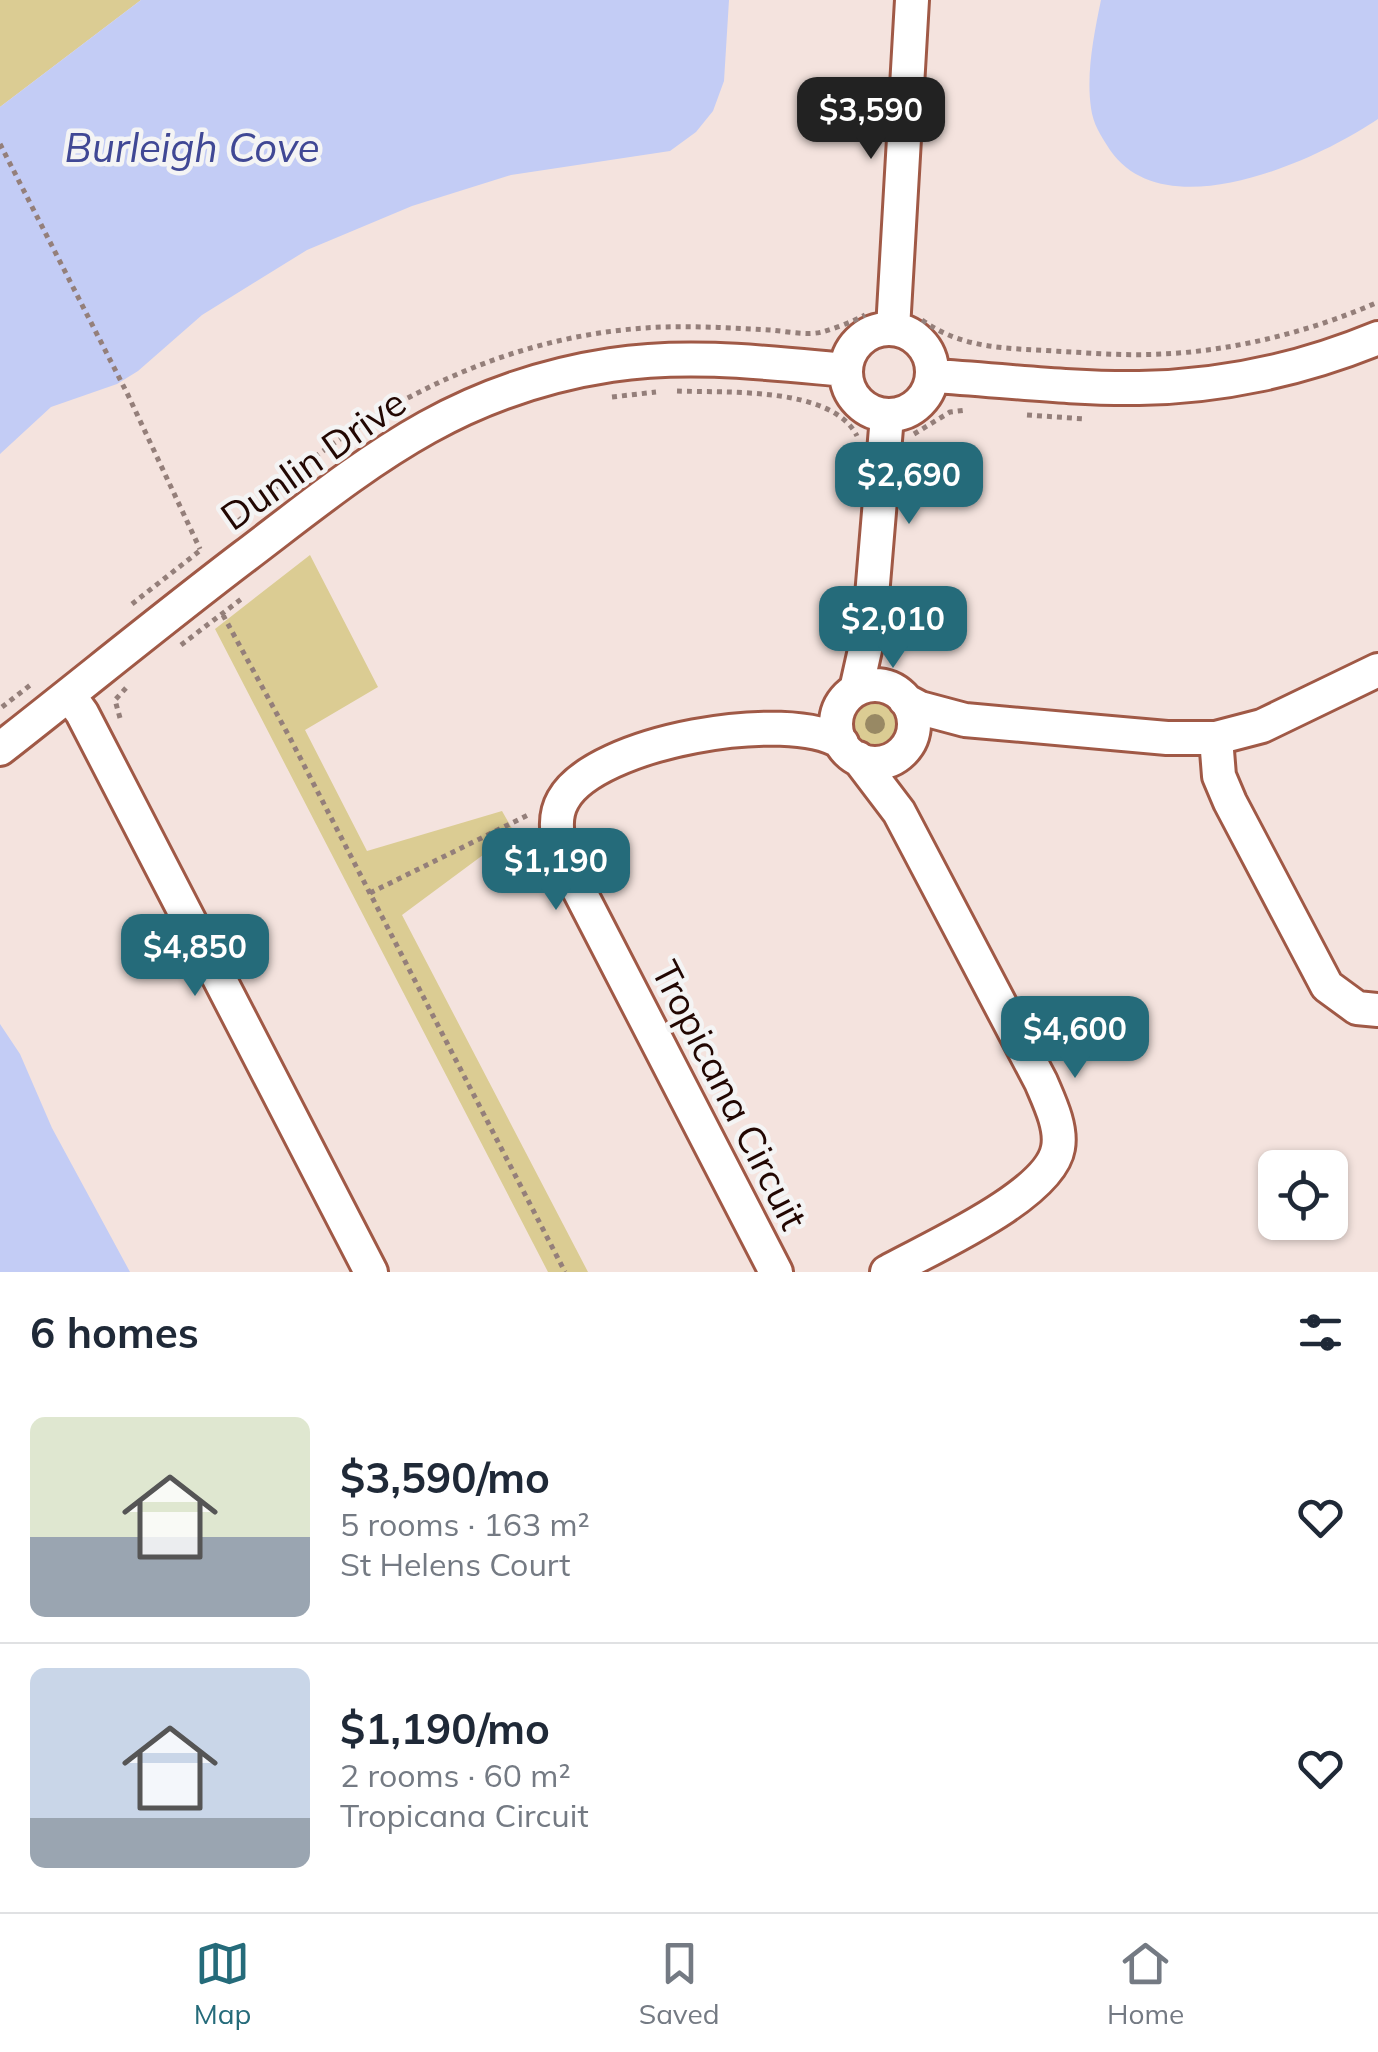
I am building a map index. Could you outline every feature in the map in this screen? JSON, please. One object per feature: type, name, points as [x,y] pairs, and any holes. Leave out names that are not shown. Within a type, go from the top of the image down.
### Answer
[{"type":"street","points":[[904,321],[866,335],[856,344],[846,370],[853,396],[862,406],[887,416],[913,409],[922,400],[933,376],[927,350],[906,332],[904,321],[912,0]]},
{"type":"street","points":[[933,376],[1107,388],[1186,386],[1277,370],[1378,338]]},
{"type":"street","name":"Dunlin Drive","points":[[0,749],[355,470],[408,436],[476,402],[566,374],[659,360],[846,370]]},
{"type":"street","points":[[886,1272],[1024,1196],[1044,1178],[1058,1148],[1055,1118],[1042,1082],[899,812],[850,751],[836,724],[849,698],[869,632],[887,416]]},
{"type":"street","points":[[869,632],[880,672],[914,722],[894,782],[899,812]]},
{"type":"street","points":[[796,728],[825,716],[872,685],[898,694],[920,708],[965,720],[1166,738],[1216,738],[1262,726],[1378,670]]},
{"type":"street","points":[[69,695],[82,713],[371,1272]]},
{"type":"street","points":[[556,818],[562,802],[581,778],[617,759],[660,744],[709,734],[796,728],[826,734],[850,751],[876,762],[937,726],[965,720]]},
{"type":"street","points":[[1216,738],[1219,776],[1230,802],[1316,969],[1340,999],[1356,1008],[1378,1010]]},
{"type":"street","name":"Tropicana Circuit","points":[[556,818],[567,867],[776,1272]]},
{"type":"path","points":[[0,144],[128,395],[200,550]]},
{"type":"path","points":[[904,321],[974,346],[1162,354],[1258,340],[1378,302]]},
{"type":"path","points":[[599,399],[671,391],[790,398],[818,404],[836,414],[851,425],[861,445]]},
{"type":"path","points":[[180,646],[250,591]]},
{"type":"path","points":[[224,615],[565,1272]]},
{"type":"path","points":[[122,727],[115,700],[131,682]]},
{"type":"path","points":[[370,893],[521,815],[556,818]]},
{"type":"shaded area","points":[[0,0],[141,0],[0,107]]},
{"type":"shaded area","points":[[310,555],[378,687],[305,730],[367,851],[502,811],[514,832],[402,915],[588,1272],[548,1272],[215,629]]},
{"type":"shaded area","points":[[876,694],[897,703],[906,724],[897,745],[876,754],[855,745],[846,724],[855,703]]},
{"type":"water","name":"Burleigh Cove","points":[[141,0],[729,0],[724,81],[713,111],[696,132],[670,151],[511,175],[412,206],[307,250],[202,315],[138,371],[117,384],[51,407],[0,454],[0,107]]},
{"type":"water","points":[[1101,0],[1378,0],[1378,119],[1318,153],[1241,180],[1203,186],[1166,185],[1135,173],[1110,150],[1092,114],[1090,67]]},
{"type":"water","points":[[0,1024],[20,1054],[52,1128],[130,1272],[0,1272]]}]
